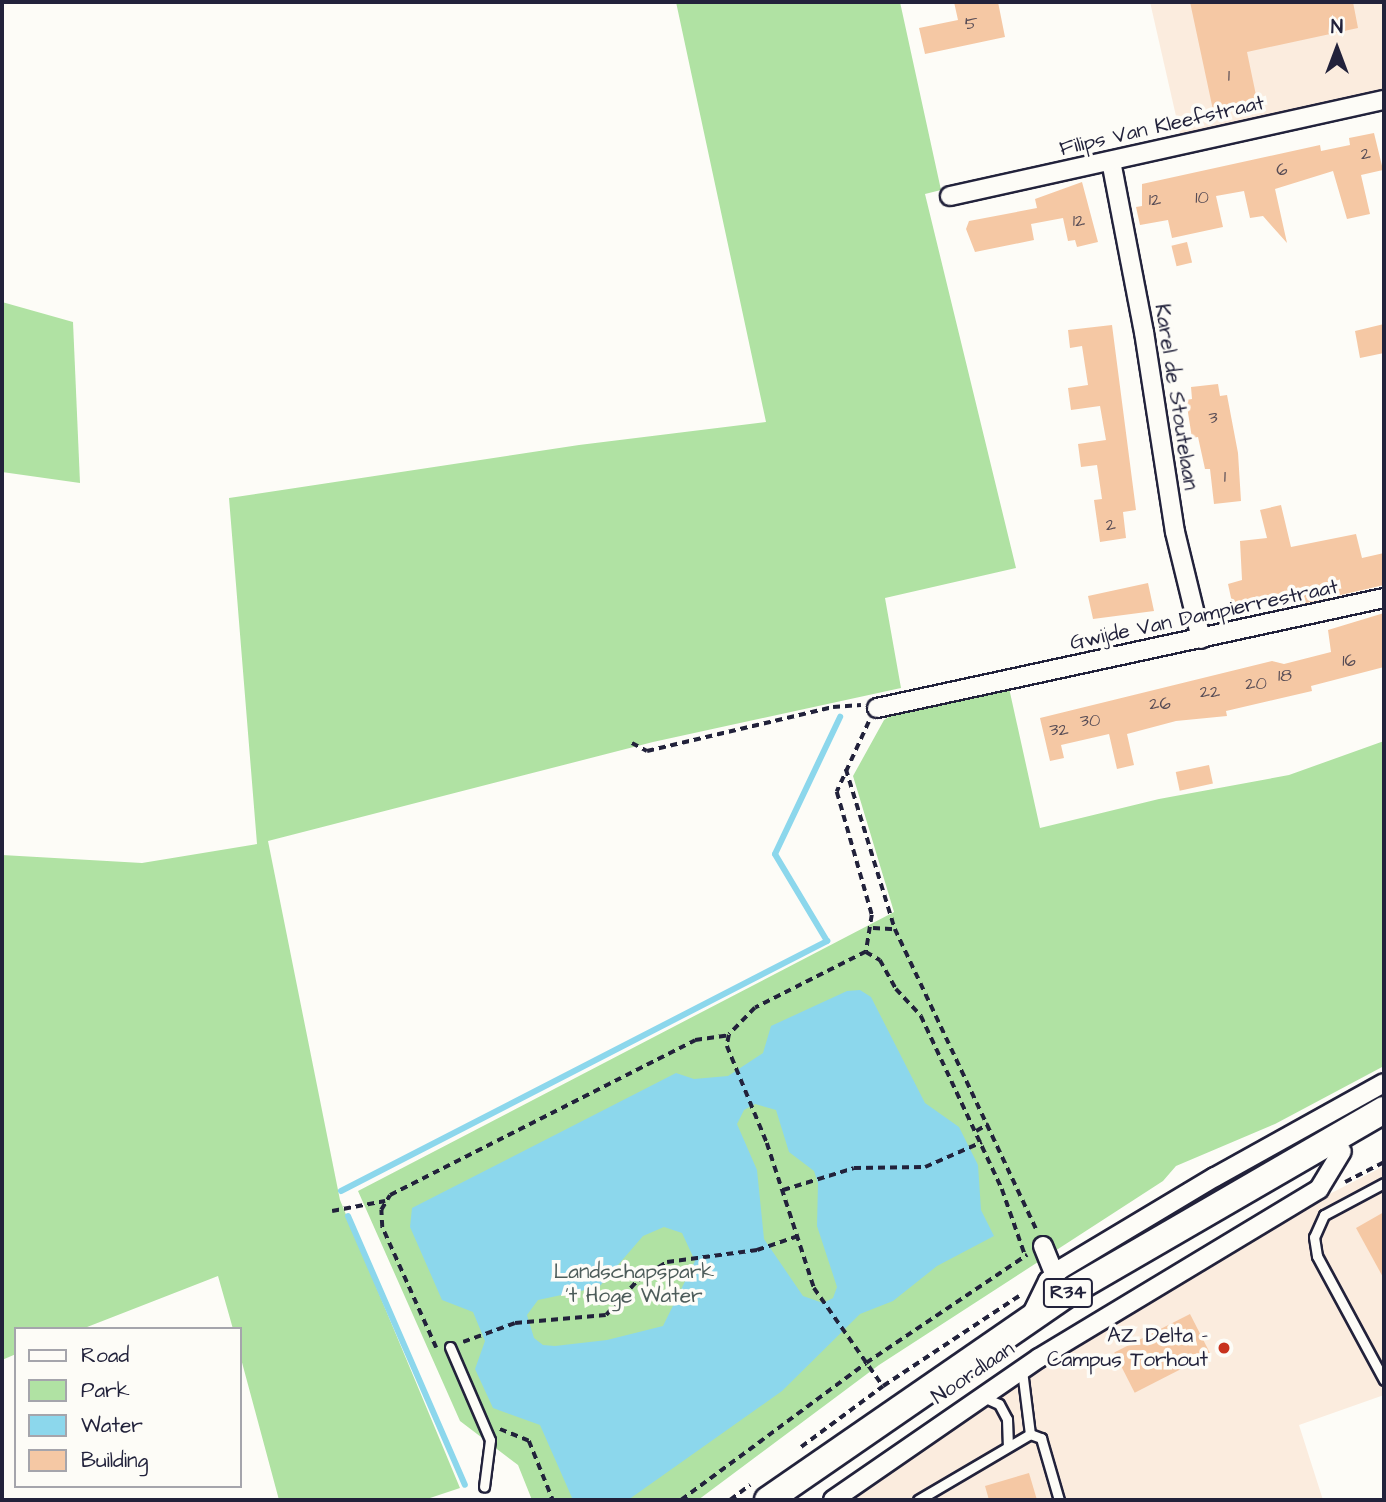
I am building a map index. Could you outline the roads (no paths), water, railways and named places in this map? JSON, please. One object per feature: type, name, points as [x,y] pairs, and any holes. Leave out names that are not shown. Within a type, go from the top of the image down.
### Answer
[{"type":"main road","name":"Noordlaan","points":[[761,1491],[1030,1318],[1202,1212],[1384,1110]]},
{"type":"main road","name":"Noordlaan","points":[[793,1500],[1066,1312],[1342,1151],[1384,1131]]},
{"type":"street","name":"Filips Van Kleefstraat","points":[[950,196],[1384,100]]},
{"type":"street","name":"Karel de Stoutelaan","points":[[1111,161],[1144,332],[1175,532],[1201,639]]},
{"type":"street","name":"Gwijde Van Dampierrestraat","points":[[877,708],[1384,598]]},
{"type":"street","points":[[1043,1246],[1049,1282],[1183,1195],[1384,1083]]},
{"type":"street","name":"Noordlaan","points":[[833,1500],[1022,1369],[1319,1189],[1342,1151]]},
{"type":"street","name":"Noordlaan","points":[[1030,1318],[1049,1282]]},
{"type":"lane","points":[[1384,1183],[1324,1215],[1314,1237],[1317,1256],[1384,1380]]},
{"type":"lane","points":[[450,1348],[492,1449],[486,1467],[484,1487]]},
{"type":"lane","points":[[1022,1369],[1030,1434]]},
{"type":"lane","points":[[982,1396],[999,1404],[1007,1419],[1008,1447]]},
{"type":"lane","points":[[918,1500],[1030,1434]]},
{"type":"lane","points":[[1030,1434],[1041,1438],[1059,1500]]},
{"type":"water","name":"Landschapspark 't Hoge Water","points":[[860,990],[871,997],[925,1103],[959,1127],[978,1165],[981,1210],[994,1236],[937,1266],[893,1301],[860,1314],[782,1391],[628,1500],[573,1500],[540,1425],[493,1408],[475,1369],[485,1341],[473,1312],[442,1300],[410,1227],[412,1208],[676,1073],[694,1079],[728,1076],[763,1053],[771,1026],[847,991]],"holes":[[[755,1104],[776,1110],[789,1152],[814,1171],[818,1183],[817,1226],[837,1287],[833,1298],[823,1303],[803,1296],[764,1239],[757,1170],[737,1124],[744,1110]],[[664,1227],[682,1233],[695,1261],[663,1326],[607,1340],[555,1346],[543,1345],[534,1338],[527,1315],[538,1300],[599,1287],[643,1236]]]},
{"type":"waterway","points":[[341,1191],[827,941],[775,854],[840,717]]},
{"type":"waterway","points":[[348,1216],[465,1485]]},
{"type":"place","name":"AZ Delta - Campus Torhout","points":[[1224,1348]]}]
